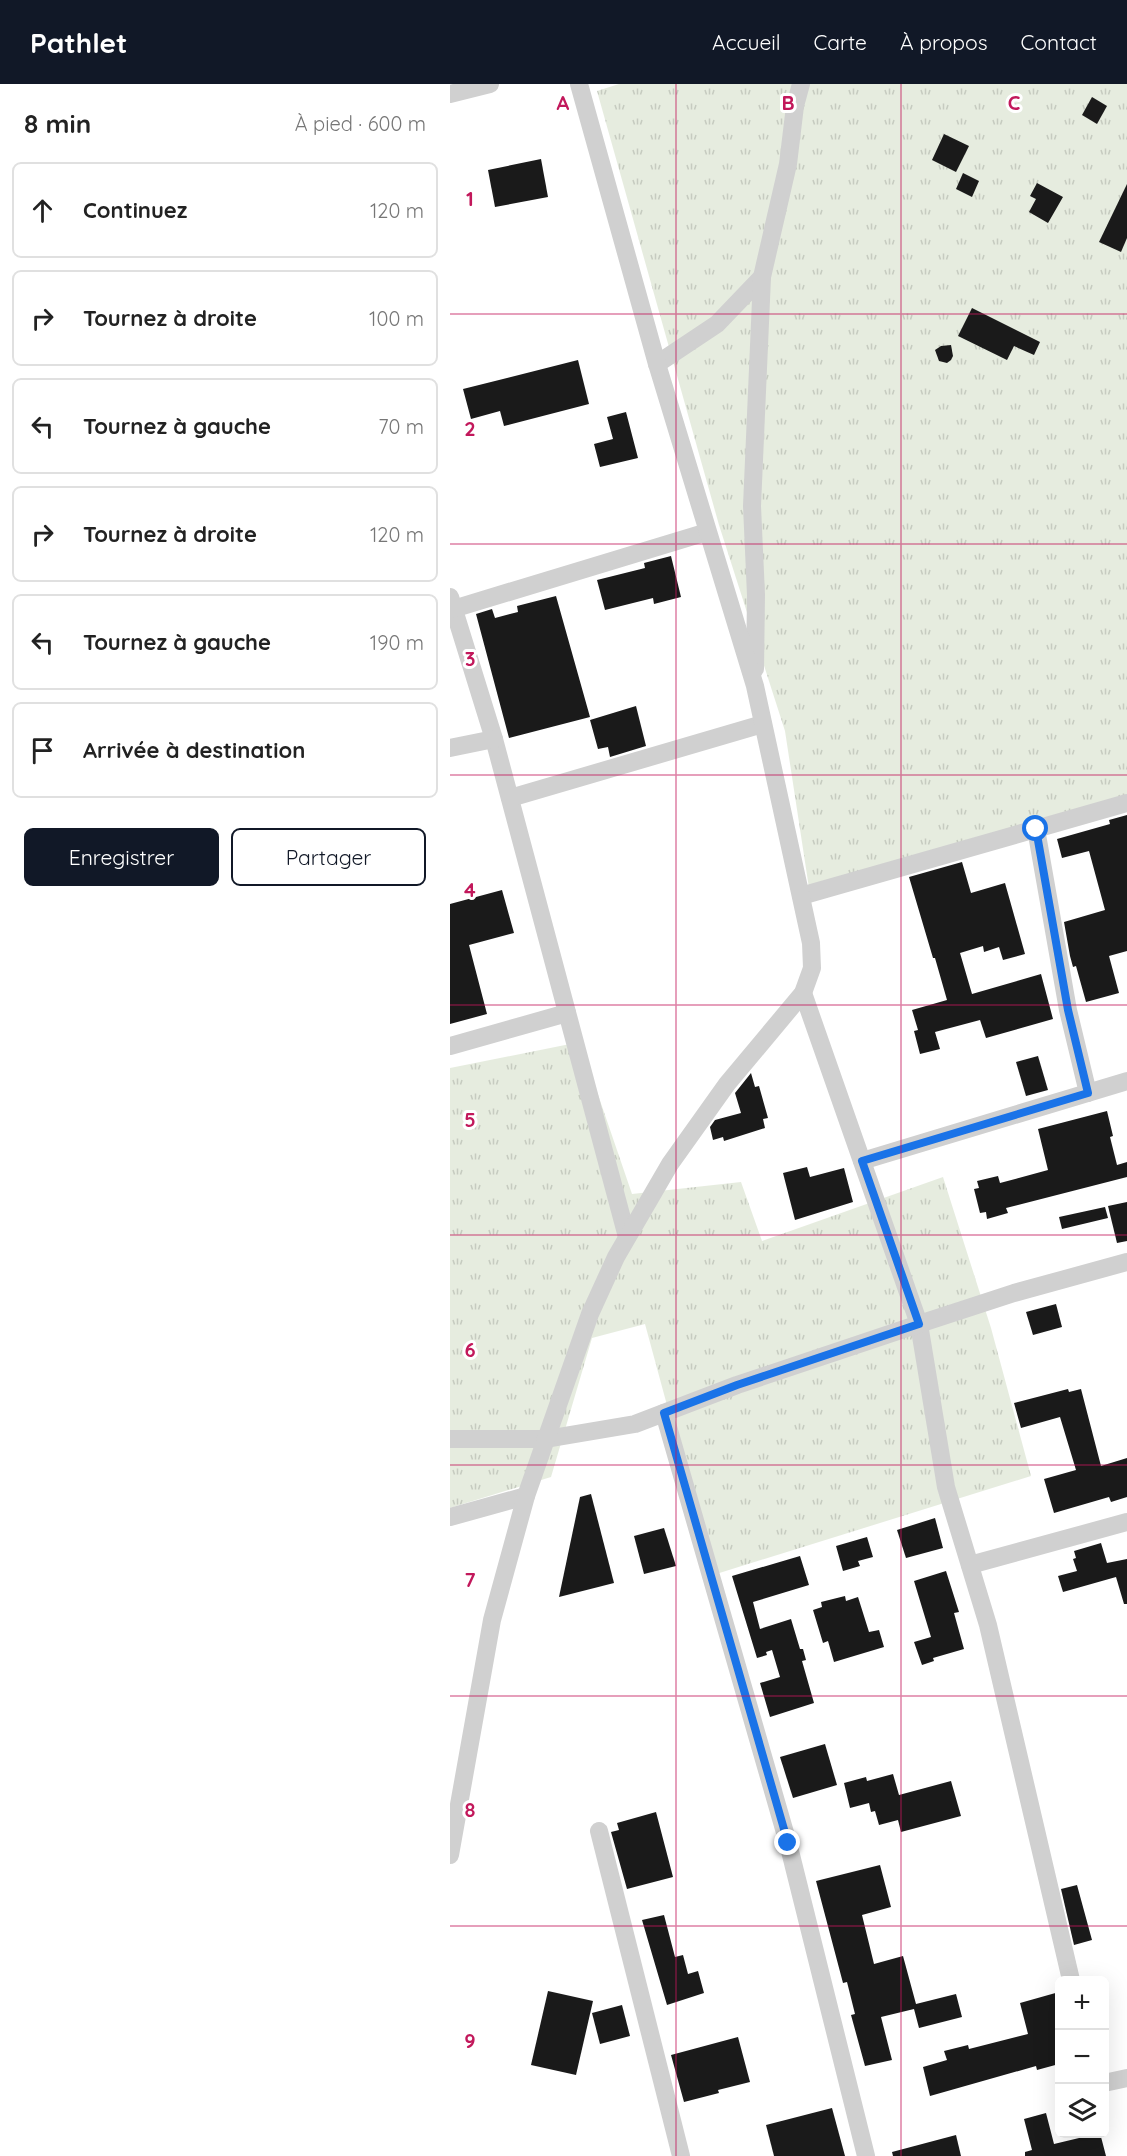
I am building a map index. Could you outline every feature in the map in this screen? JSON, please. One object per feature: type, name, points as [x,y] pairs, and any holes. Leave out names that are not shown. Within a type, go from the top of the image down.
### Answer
[{"type":"street","points":[[450,94],[490,84]]},
{"type":"street","points":[[450,1855],[452,1833],[492,1620],[526,1496],[590,1314],[627,1237],[670,1164],[714,1102],[803,993],[812,968],[811,943],[755,686],[657,364],[579,84]]},
{"type":"street","points":[[755,686],[756,595],[752,506],[762,277],[788,164],[795,106],[801,84]]},
{"type":"street","points":[[657,364],[717,324],[762,277]]},
{"type":"street","points":[[627,1237],[494,739],[452,603],[708,532]]},
{"type":"street","points":[[510,798],[763,724]]},
{"type":"street","points":[[450,748],[494,739]]},
{"type":"street","points":[[801,896],[1127,803]]},
{"type":"street","points":[[1036,829],[1068,1010],[1088,1093]]},
{"type":"street","points":[[803,993],[919,1324],[946,1487],[988,1625],[1070,1976]]},
{"type":"street","points":[[450,1046],[567,1012]]},
{"type":"street","points":[[862,1161],[1127,1082]]},
{"type":"street","points":[[450,1439],[546,1439],[635,1424],[737,1385],[919,1324],[1014,1293],[1127,1262]]},
{"type":"street","points":[[664,1413],[788,1843],[866,2156]]},
{"type":"street","points":[[450,1517],[526,1496]]},
{"type":"street","points":[[970,1565],[1127,1522]]},
{"type":"street","points":[[598,1831],[681,2156]]},
{"type":"street","points":[[1109,2082],[1127,2078]]},
{"type":"green space","points":[[619,84],[1127,84],[1127,799],[809,888],[785,731],[719,525],[597,91]]},
{"type":"green space","points":[[580,1042],[632,1194],[741,1182],[762,1241],[943,1177],[991,1328],[1031,1476],[713,1575],[645,1324],[592,1338],[551,1477],[450,1508],[450,1068]]},
{"type":"building","points":[[1092,97],[1107,106],[1097,124],[1082,115]]},
{"type":"building","points":[[944,134],[969,146],[956,172],[932,160]]},
{"type":"building","points":[[541,159],[548,197],[495,207],[488,170]]},
{"type":"building","points":[[963,173],[979,181],[972,197],[956,189]]},
{"type":"building","points":[[1037,183],[1063,197],[1048,223],[1029,212],[1036,199],[1030,196]]},
{"type":"building","points":[[1127,184],[1127,238],[1121,252],[1099,242]]},
{"type":"building","points":[[972,308],[1040,342],[1034,355],[1014,346],[1007,360],[958,336]]},
{"type":"building","points":[[951,345],[953,356],[951,360],[947,363],[939,361],[935,350],[941,346]]},
{"type":"building","points":[[578,360],[589,404],[504,426],[500,411],[471,419],[463,389]]},
{"type":"building","points":[[626,412],[638,458],[600,467],[594,444],[613,439],[607,417]]},
{"type":"building","points":[[671,556],[681,597],[654,604],[653,598],[605,610],[597,580],[645,568],[644,563]]},
{"type":"building","points":[[556,596],[590,717],[509,738],[476,614],[492,609],[495,618],[518,612],[517,606]]},
{"type":"building","points":[[636,706],[646,746],[610,757],[608,747],[598,749],[590,720]]},
{"type":"building","points":[[1127,815],[1127,951],[1109,956],[1119,993],[1086,1002],[1076,966],[1073,967],[1064,922],[1105,910],[1089,851],[1062,858],[1057,839],[1110,824],[1109,820]]},
{"type":"building","points":[[962,862],[971,893],[1005,883],[1025,954],[1003,960],[999,947],[984,952],[983,946],[960,953],[972,994],[1041,974],[1053,1019],[986,1038],[980,1020],[935,1032],[940,1049],[920,1054],[914,1031],[918,1030],[912,1010],[947,1000],[909,877]]},
{"type":"building","points":[[502,890],[514,933],[469,945],[487,1014],[450,1024],[450,904]]},
{"type":"building","points":[[1038,1056],[1048,1090],[1026,1096],[1016,1062]]},
{"type":"building","points":[[751,1073],[755,1087],[759,1086],[768,1118],[763,1119],[765,1128],[724,1141],[723,1137],[713,1140],[710,1127],[715,1120],[741,1113],[735,1093]]},
{"type":"building","points":[[1107,1111],[1117,1165],[1127,1162],[1127,1177],[1006,1208],[1008,1213],[987,1219],[986,1212],[980,1213],[974,1189],[979,1188],[977,1181],[998,1176],[1000,1183],[1048,1170],[1038,1129]]},
{"type":"building","points":[[807,1167],[810,1177],[844,1168],[853,1202],[795,1220],[783,1173]]},
{"type":"building","points":[[1127,1202],[1127,1241],[1117,1243],[1108,1206]]},
{"type":"building","points":[[1105,1207],[1108,1218],[1062,1229],[1059,1217]]},
{"type":"building","points":[[1056,1304],[1062,1327],[1033,1335],[1026,1312]]},
{"type":"building","points":[[1068,1389],[1069,1392],[1081,1389],[1101,1466],[1127,1458],[1127,1497],[1111,1502],[1109,1497],[1054,1513],[1044,1479],[1076,1470],[1060,1417],[1021,1428],[1014,1403]]},
{"type":"building","points":[[591,1494],[614,1583],[559,1597],[580,1497]]},
{"type":"building","points":[[935,1518],[943,1548],[906,1558],[897,1530]]},
{"type":"building","points":[[664,1528],[676,1566],[644,1574],[634,1536]]},
{"type":"building","points":[[867,1537],[873,1557],[858,1561],[860,1566],[843,1571],[836,1546]]},
{"type":"building","points":[[1101,1543],[1107,1563],[1127,1559],[1127,1604],[1124,1604],[1116,1577],[1063,1592],[1058,1576],[1077,1571],[1073,1559],[1076,1558],[1074,1551]]},
{"type":"building","points":[[800,1556],[809,1585],[753,1602],[760,1629],[791,1619],[800,1649],[803,1649],[806,1660],[802,1661],[814,1703],[770,1717],[760,1683],[780,1677],[772,1650],[766,1652],[767,1655],[757,1658],[732,1576]]},
{"type":"building","points":[[946,1571],[959,1612],[954,1613],[964,1649],[933,1658],[934,1661],[922,1665],[914,1642],[931,1637],[914,1581]]},
{"type":"building","points":[[845,1596],[846,1601],[858,1597],[869,1632],[879,1630],[884,1647],[834,1662],[828,1641],[823,1643],[813,1610],[822,1607],[821,1602]]},
{"type":"building","points":[[825,1744],[837,1785],[793,1798],[780,1757]]},
{"type":"building","points":[[893,1774],[899,1795],[951,1781],[961,1816],[901,1832],[898,1820],[879,1825],[875,1811],[871,1812],[869,1803],[850,1808],[844,1783],[866,1777],[867,1781]]},
{"type":"building","points":[[656,1812],[673,1877],[627,1889],[611,1832],[619,1830],[617,1823]]},
{"type":"building","points":[[880,1865],[891,1907],[862,1915],[874,1964],[903,1956],[916,2004],[956,1994],[962,2017],[919,2028],[914,2009],[881,2017],[892,2060],[865,2066],[851,2015],[855,2014],[847,1982],[843,1983],[816,1881]]},
{"type":"building","points":[[1077,1885],[1092,1940],[1074,1945],[1061,1889]]},
{"type":"building","points":[[664,1915],[675,1957],[683,1955],[688,1974],[698,1971],[704,1993],[667,2005],[642,1920]]},
{"type":"building","points":[[548,1991],[593,2001],[576,2075],[531,2065]]},
{"type":"building","points":[[1055,1993],[1055,2065],[1037,2070],[1036,2066],[930,2096],[923,2067],[947,2060],[944,2051],[968,2045],[969,2049],[1028,2034],[1020,2003]]},
{"type":"building","points":[[622,2005],[630,2036],[600,2044],[592,2013]]},
{"type":"building","points":[[738,2037],[750,2082],[684,2102],[671,2055]]},
{"type":"building","points":[[832,2108],[845,2156],[774,2156],[766,2125]]},
{"type":"building","points":[[1046,2113],[1054,2144],[1079,2138],[1101,2138],[1106,2156],[1025,2156],[1025,2152],[1032,2150],[1024,2119]]},
{"type":"building","points":[[956,2135],[961,2156],[893,2156],[892,2152]]},
{"type":"route","points":[[788,1843],[664,1413],[737,1385],[919,1324],[862,1161],[1088,1093],[1068,1010],[1036,829]]}]
